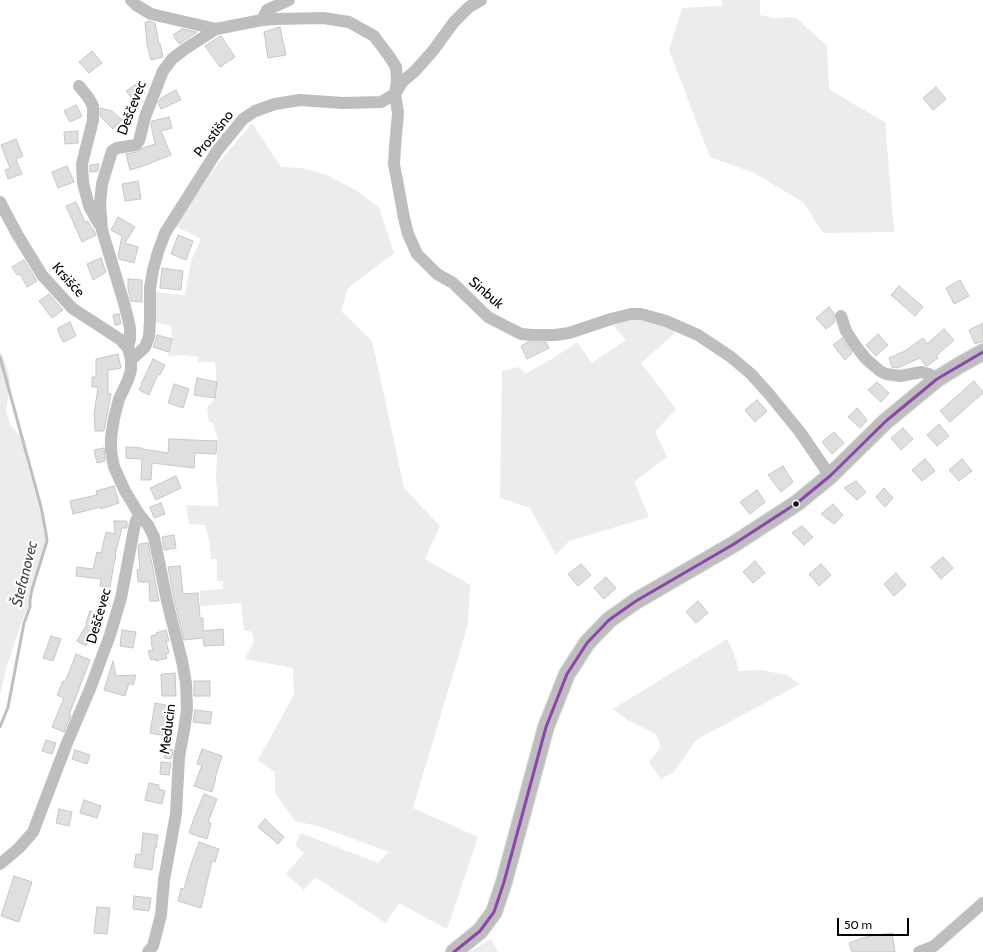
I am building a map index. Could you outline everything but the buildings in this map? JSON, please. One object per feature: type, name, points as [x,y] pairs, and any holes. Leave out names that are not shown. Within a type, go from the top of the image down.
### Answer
[{"type":"main road","points":[[454,952],[480,931],[494,912],[504,882],[546,727],[567,674],[587,643],[608,620],[636,600],[741,540],[797,503],[830,476],[886,421],[937,379],[983,352]]},
{"type":"street","points":[[131,0],[136,5],[151,14],[216,29]]},
{"type":"street","points":[[262,20],[267,10],[288,0]]},
{"type":"street","points":[[395,94],[402,81],[414,72],[432,52],[454,22],[469,7],[481,0]]},
{"type":"street","name":"Sinbuk","points":[[216,29],[262,20],[323,18],[350,22],[374,36],[396,67],[397,80],[395,94],[398,113],[394,164],[408,234],[417,254],[437,274],[453,283],[488,317],[521,334],[555,335],[569,333],[610,319],[631,314],[641,314],[672,324],[698,335],[730,357],[751,374],[800,432],[830,476]]},
{"type":"street","name":"Deščevec","points":[[102,230],[100,203],[102,184],[112,151],[117,148],[136,145],[163,71],[172,59],[216,29]]},
{"type":"street","name":"Deščevec","points":[[79,86],[93,106],[93,120],[82,164],[83,182],[90,206],[102,230],[124,303],[130,328],[128,348]]},
{"type":"street","name":"Prostišno","points":[[131,360],[145,347],[148,337],[151,282],[158,252],[165,233],[217,150],[243,119],[255,111],[275,104],[300,100],[343,103],[381,102],[395,94]]},
{"type":"street","name":"Krsišće","points":[[0,202],[42,275],[72,308],[121,340],[128,348]]},
{"type":"street","points":[[842,316],[846,331],[855,345],[866,359],[880,371],[886,374],[900,376],[922,372],[937,379]]},
{"type":"street","points":[[128,348],[131,360],[131,370],[119,399],[114,418],[111,451],[114,468],[125,492],[139,514]]},
{"type":"street","name":"Deščevec","points":[[0,864],[19,848],[33,832],[67,743],[90,689],[110,635],[121,598],[135,524],[139,514]]},
{"type":"street","name":"Meducin","points":[[139,514],[148,525],[154,537],[167,601],[182,661],[187,696],[187,710],[179,757],[176,814],[164,880],[161,915],[153,946],[148,952]]},
{"type":"street","points":[[919,952],[934,946],[983,903]]},
{"type":"shaded area","points":[[722,0],[760,0],[760,15],[773,18],[795,17],[827,46],[829,89],[885,122],[894,232],[823,233],[803,202],[754,173],[710,157],[669,50],[682,8],[722,6]]},
{"type":"shaded area","points":[[252,123],[281,167],[301,168],[327,175],[357,191],[379,208],[394,253],[348,288],[341,311],[372,341],[404,488],[440,526],[425,559],[470,585],[468,624],[413,808],[478,837],[447,929],[399,903],[386,923],[315,877],[304,890],[286,874],[304,853],[295,845],[301,833],[378,863],[389,852],[321,827],[295,821],[275,793],[275,772],[258,760],[294,695],[293,668],[245,659],[254,641],[252,632],[244,630],[241,603],[200,606],[200,591],[223,589],[223,581],[217,581],[217,559],[211,559],[210,543],[205,525],[189,524],[186,505],[219,506],[216,480],[218,438],[212,422],[209,422],[207,407],[214,400],[216,393],[215,362],[198,362],[199,357],[184,355],[168,356],[172,341],[171,326],[153,322],[154,292],[185,295],[191,261],[201,239],[175,226],[217,165]]},
{"type":"shaded area","points":[[646,318],[667,325],[675,333],[641,363],[676,409],[655,432],[667,457],[634,482],[649,517],[569,541],[556,555],[530,508],[500,498],[502,371],[519,367],[525,374],[552,359],[577,342],[592,363],[626,340],[613,325],[629,320]]},
{"type":"shaded area","points":[[0,351],[8,371],[10,381],[6,411],[11,426],[25,441],[26,460],[45,531],[45,542],[31,586],[28,607],[6,669],[0,695]]},
{"type":"shaded area","points":[[727,639],[734,653],[739,671],[761,670],[787,675],[800,684],[696,740],[674,772],[661,779],[649,762],[661,747],[656,734],[627,720],[613,709]]},
{"type":"shaded area","points":[[491,939],[498,952],[469,952]]},
{"type":"waterway","name":"Štefanovec","points":[[0,357],[41,507],[47,541],[32,589],[30,607],[24,623],[8,707],[0,727]]},
{"type":"transit line","points":[[454,952],[480,931],[494,912],[504,882],[546,727],[567,674],[587,643],[609,620],[636,601],[734,544],[797,503],[830,476],[886,421],[937,379],[983,352]]}]
